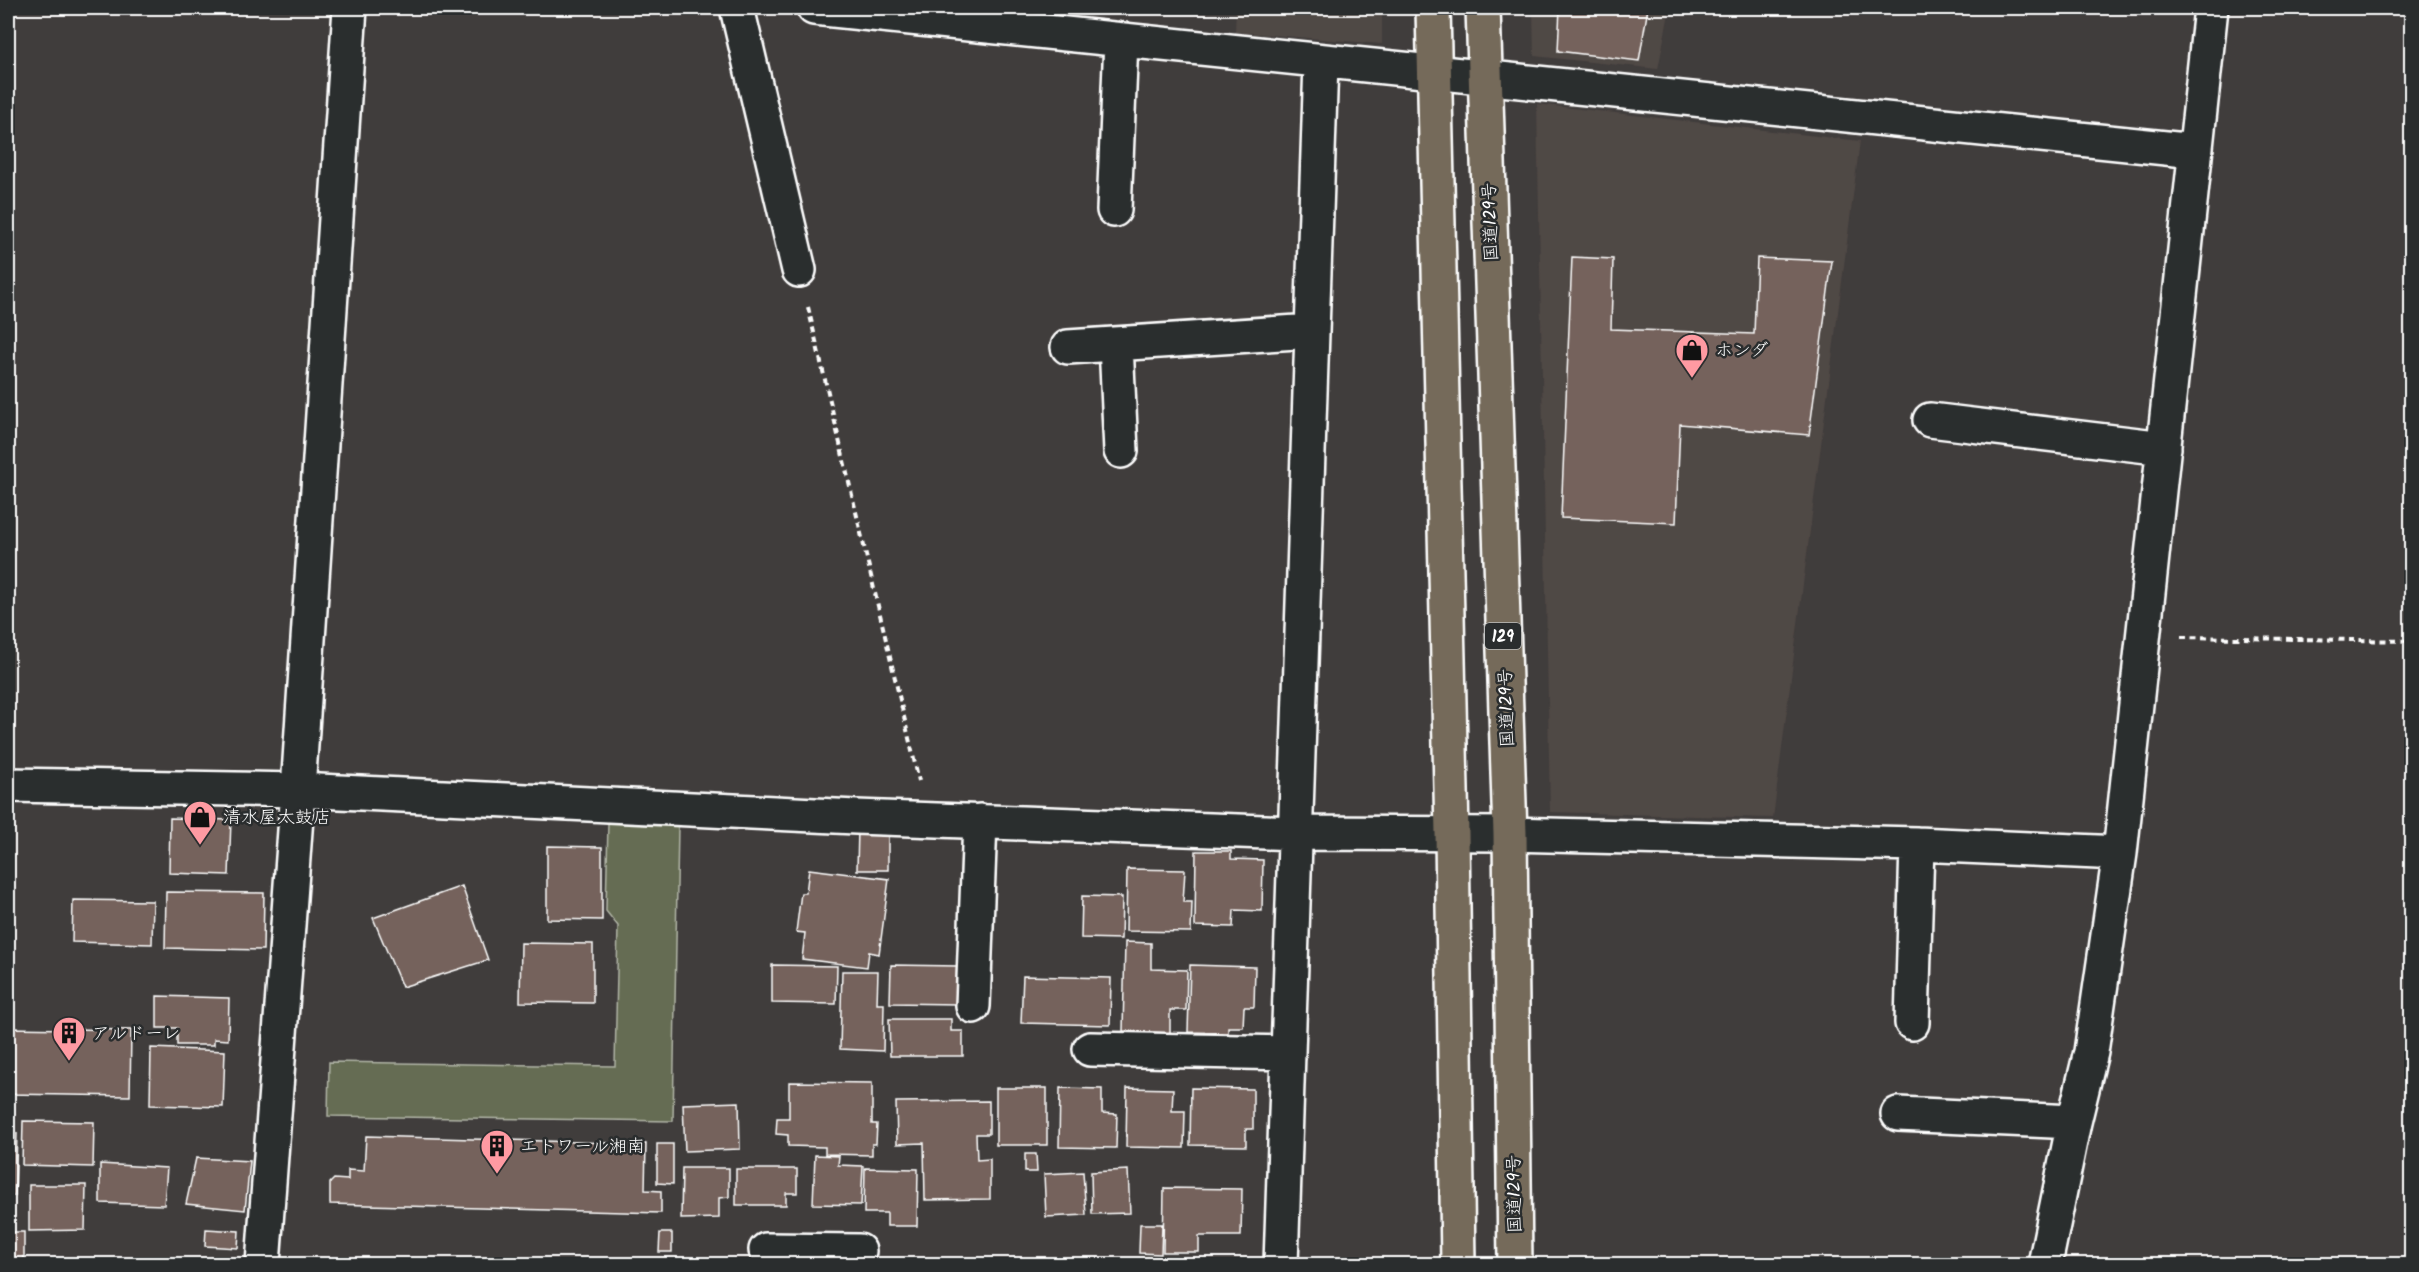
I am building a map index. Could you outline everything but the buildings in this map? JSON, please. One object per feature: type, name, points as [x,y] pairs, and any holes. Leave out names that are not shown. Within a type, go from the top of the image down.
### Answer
[{"type":"highway","points":[[1432,8],[1452,832],[1458,1264]]},
{"type":"highway","name":"国道129号","points":[[1483,8],[1510,834],[1515,1264]]},
{"type":"street","points":[[263,1264],[298,790],[350,8]]},
{"type":"street","points":[[737,8],[799,270]]},
{"type":"street","points":[[814,8],[2195,151]]},
{"type":"street","points":[[2045,1264],[2091,1052],[2120,853],[2211,8]]},
{"type":"street","points":[[1114,210],[1121,40]]},
{"type":"street","points":[[1281,1264],[1321,62]]},
{"type":"street","points":[[1068,347],[1312,331]]},
{"type":"street","points":[[1116,344],[1120,451]]},
{"type":"street","points":[[1930,420],[2164,448]]},
{"type":"street","points":[[8,785],[298,790],[928,820],[1295,833],[1452,832],[1917,844],[2120,853]]},
{"type":"street","points":[[973,1006],[980,821]]},
{"type":"street","points":[[1912,1023],[1917,844]]},
{"type":"street","points":[[1090,1049],[1288,1053]]},
{"type":"street","points":[[1898,1114],[2074,1122]]},
{"type":"street","points":[[766,1250],[805,1257],[859,1251]]},
{"type":"path","points":[[799,270],[928,820]]},
{"type":"path","points":[[2145,636],[2412,641]]},
{"type":"shaded area","points":[[1236,8],[1382,8],[1382,44],[1235,32]]},
{"type":"shaded area","points":[[1533,8],[1670,8],[1658,69],[1534,56]]},
{"type":"shaded area","name":"ホンダ","points":[[1537,104],[1860,141],[1773,818],[1550,812]]},
{"type":"green space","points":[[608,823],[678,825],[673,1121],[328,1116],[329,1062],[615,1066],[618,926],[606,911]]},
{"type":"place","name":"ホンダ","points":[[1692,379]]},
{"type":"place","name":"清水屋太鼓店","points":[[200,846]]},
{"type":"place","name":"アルドーレ","points":[[69,1062]]},
{"type":"place","name":"エトワール湘南","points":[[497,1175]]}]
